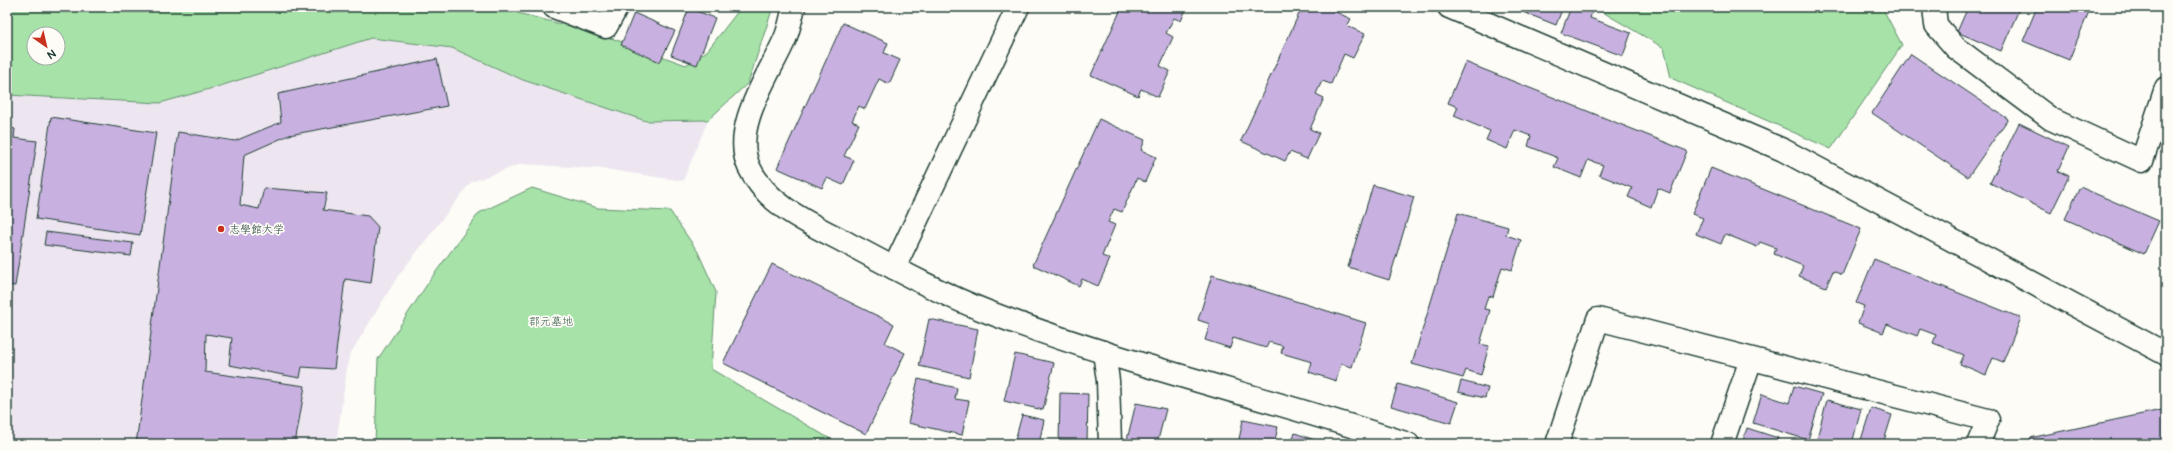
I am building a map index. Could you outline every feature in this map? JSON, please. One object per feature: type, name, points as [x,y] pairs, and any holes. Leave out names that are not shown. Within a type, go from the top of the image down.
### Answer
[{"type":"street","points":[[554,7],[606,27],[617,7]]},
{"type":"street","points":[[794,7],[786,38],[748,118],[744,145],[748,166],[764,191],[794,215],[894,268],[987,311],[1104,352],[1366,438],[1408,444]]},
{"type":"street","points":[[894,268],[1018,7]]},
{"type":"street","points":[[1449,7],[1783,150],[2166,354]]},
{"type":"street","points":[[1934,7],[1936,25],[1956,48],[2051,119],[2142,162],[2166,88]]},
{"type":"street","points":[[1557,444],[1598,319],[1988,420],[1978,444]]},
{"type":"street","points":[[1104,352],[1108,381],[1110,444]]},
{"type":"street","points":[[1722,444],[1751,358]]},
{"type":"shaded area","name":"志學館大学","points":[[371,38],[452,48],[523,80],[646,121],[708,120],[683,181],[604,169],[521,164],[471,182],[398,276],[349,356],[336,444],[7,444],[7,95],[160,103],[220,86]]},
{"type":"green space","points":[[7,7],[494,7],[600,34],[686,65],[707,51],[739,10],[773,7],[748,83],[708,120],[646,121],[523,80],[452,48],[371,38],[220,86],[160,103],[7,95]]},
{"type":"green space","points":[[1594,7],[1882,7],[1902,45],[1831,149],[1671,78],[1664,48]]},
{"type":"green space","name":"郡元墓地","points":[[532,188],[598,208],[670,211],[698,252],[716,292],[711,369],[839,444],[375,444],[378,359],[430,280],[479,213]]},
{"type":"building","points":[[1122,7],[1187,7],[1181,21],[1174,18],[1166,33],[1173,37],[1160,66],[1170,71],[1158,97],[1141,89],[1138,96],[1091,75]]},
{"type":"building","points":[[1302,7],[1325,7],[1351,19],[1347,26],[1365,34],[1353,58],[1344,54],[1331,84],[1322,81],[1316,94],[1324,98],[1310,129],[1319,133],[1307,159],[1290,152],[1285,161],[1241,141]]},
{"type":"building","points":[[1510,7],[1563,7],[1556,25]]},
{"type":"building","points":[[1571,7],[1594,7],[1590,18],[1631,33],[1623,56],[1561,33]]},
{"type":"building","points":[[1968,7],[2020,7],[2001,51],[1957,32]]},
{"type":"building","points":[[2037,7],[2084,7],[2090,9],[2069,60],[2023,41]]},
{"type":"building","points":[[689,8],[715,18],[697,65],[671,55]]},
{"type":"building","points":[[634,13],[675,31],[660,62],[621,45]]},
{"type":"building","points":[[843,23],[888,43],[884,53],[900,60],[889,84],[879,79],[865,109],[859,106],[852,121],[859,124],[844,156],[854,160],[843,185],[827,178],[822,188],[777,168]]},
{"type":"building","points":[[1911,54],[2008,119],[1968,177],[1872,113]]},
{"type":"building","points":[[437,59],[447,106],[289,135],[244,155],[240,205],[259,209],[264,188],[327,193],[323,210],[368,216],[378,227],[371,283],[345,279],[334,369],[302,367],[300,378],[229,365],[232,338],[206,334],[205,372],[305,386],[295,444],[136,444],[178,132],[235,141],[281,122],[278,94]]},
{"type":"building","points":[[1465,62],[1687,151],[1670,193],[1658,188],[1651,207],[1628,197],[1632,188],[1599,175],[1603,165],[1588,160],[1581,178],[1554,167],[1558,158],[1528,146],[1531,136],[1515,130],[1507,149],[1486,140],[1490,131],[1454,116],[1458,107],[1448,103]]},
{"type":"building","points":[[51,117],[156,133],[140,235],[36,219]]},
{"type":"building","points":[[1099,119],[1145,140],[1141,150],[1156,157],[1145,182],[1137,178],[1122,212],[1114,209],[1108,222],[1115,225],[1102,256],[1110,259],[1098,286],[1082,279],[1079,286],[1033,265]]},
{"type":"building","points":[[2019,123],[2069,147],[2058,171],[2069,176],[2051,213],[1990,183]]},
{"type":"building","points":[[7,127],[15,129],[14,138],[37,141],[15,286],[7,285]]},
{"type":"building","points":[[1711,168],[1861,229],[1842,275],[1833,271],[1826,287],[1799,276],[1803,266],[1774,254],[1776,248],[1760,242],[1757,247],[1725,234],[1721,244],[1696,234],[1703,218],[1692,214]]},
{"type":"building","points":[[1373,185],[1414,197],[1389,280],[1348,267]]},
{"type":"building","points":[[2080,187],[2159,221],[2144,254],[2065,219]]},
{"type":"building","points":[[1458,213],[1508,227],[1506,235],[1521,240],[1512,270],[1502,267],[1493,297],[1488,296],[1484,309],[1490,310],[1480,344],[1489,346],[1481,375],[1466,370],[1463,378],[1412,364]]},
{"type":"building","points":[[46,232],[133,243],[131,256],[44,245]]},
{"type":"building","points":[[1874,259],[2021,318],[2003,362],[1993,358],[1986,375],[1960,364],[1964,355],[1933,343],[1936,335],[1920,329],[1917,336],[1887,324],[1883,333],[1858,323],[1864,306],[1856,303]]},
{"type":"building","points":[[772,264],[894,324],[885,343],[905,353],[866,434],[723,363]]},
{"type":"building","points":[[1212,275],[1366,323],[1352,367],[1341,364],[1336,381],[1309,372],[1312,362],[1281,353],[1283,346],[1269,342],[1266,348],[1233,338],[1230,348],[1205,340],[1210,324],[1198,320]]},
{"type":"building","points":[[929,319],[978,329],[969,377],[919,366]]},
{"type":"building","points":[[1015,354],[1054,363],[1043,410],[1004,401]]},
{"type":"building","points":[[918,379],[957,388],[955,399],[969,401],[962,435],[908,423]]},
{"type":"building","points":[[1461,381],[1488,388],[1485,398],[1458,392]]},
{"type":"building","points":[[1398,384],[1458,402],[1451,423],[1391,406]]},
{"type":"building","points":[[1794,386],[1822,394],[1808,440],[1753,423],[1762,394],[1789,403]]},
{"type":"building","points":[[1060,393],[1088,394],[1087,444],[1059,444]]},
{"type":"building","points":[[1827,400],[1861,409],[1852,444],[1839,444],[1817,438]]},
{"type":"building","points":[[1136,403],[1166,409],[1157,444],[1126,444]]},
{"type":"building","points":[[1871,408],[1892,415],[1883,444],[1860,443]]},
{"type":"building","points":[[2166,409],[2166,444],[2031,444],[2030,438]]},
{"type":"building","points":[[1022,415],[1044,420],[1039,444],[1014,444]]},
{"type":"building","points":[[1243,420],[1278,427],[1274,444],[1238,444]]},
{"type":"building","points":[[1747,428],[1778,438],[1777,444],[1742,444]]},
{"type":"building","points":[[1295,433],[1320,442],[1319,444],[1290,444]]},
{"type":"building","points":[[914,440],[927,444],[912,444]]},
{"type":"place","name":"志學館大学","points":[[221,229]]}]
